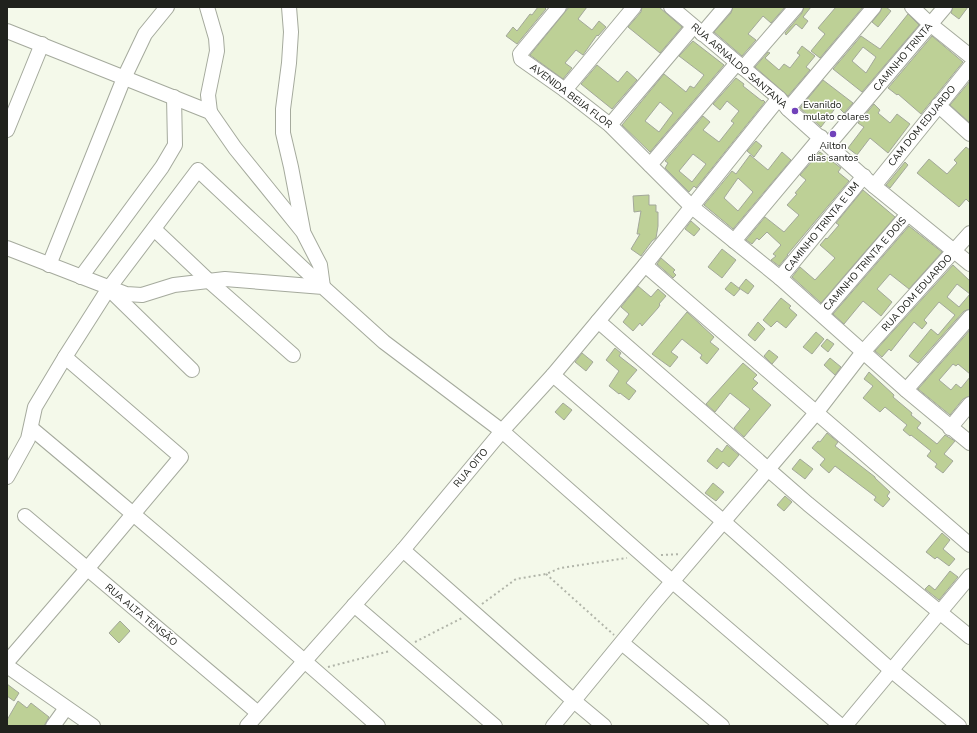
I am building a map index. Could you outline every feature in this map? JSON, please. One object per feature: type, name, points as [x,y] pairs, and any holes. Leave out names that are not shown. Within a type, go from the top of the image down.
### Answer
[{"type":"street","points":[[49,265],[124,78],[145,34],[167,7]]},
{"type":"street","points":[[207,7],[216,38],[217,51],[208,96],[210,112],[236,148],[303,232],[320,265],[323,287]]},
{"type":"street","points":[[289,7],[291,32],[289,63],[283,109],[283,133],[303,232]]},
{"type":"street","name":"AVENIDA BEIJA FLOR","points":[[557,7],[520,54],[521,59],[565,90],[610,125],[692,207],[780,278],[906,390],[950,428],[970,443]]},
{"type":"street","points":[[565,90],[634,7]]},
{"type":"street","name":"RUA ARNALDO SANTANA","points":[[671,7],[784,103],[874,186],[970,264]]},
{"type":"street","points":[[610,125],[698,30],[725,7]]},
{"type":"street","points":[[650,165],[740,65],[796,7]]},
{"type":"street","name":"RUA OITO","points":[[247,726],[403,550],[502,431],[553,375],[692,207],[784,103],[874,7]]},
{"type":"street","points":[[912,7],[930,24],[970,56]]},
{"type":"street","name":"CAMINHO TRINTA","points":[[734,241],[946,7]]},
{"type":"street","points":[[7,31],[210,112]]},
{"type":"street","points":[[7,130],[42,44]]},
{"type":"street","name":"CAM DOM EDUARDO","points":[[874,186],[970,67]]},
{"type":"street","points":[[81,277],[162,167],[175,145],[174,97]]},
{"type":"street","points":[[938,105],[970,134]]},
{"type":"street","points":[[7,477],[28,439],[35,407],[64,358],[109,288],[198,170],[384,342],[502,431],[642,556],[841,726]]},
{"type":"street","name":"CAMINHO TRINTA E UM","points":[[780,278],[864,176]]},
{"type":"street","name":"CAMINHO TRINTA E DOIS","points":[[822,314],[908,214]]},
{"type":"street","points":[[154,229],[209,281],[293,355]]},
{"type":"street","name":"RUA DOM EDUARDO","points":[[553,726],[816,413],[863,352],[970,233]]},
{"type":"street","points":[[7,248],[126,294],[142,295],[174,285],[225,279],[323,287]]},
{"type":"street","points":[[645,265],[970,545]]},
{"type":"street","points":[[109,288],[192,370]]},
{"type":"street","points":[[906,390],[970,317]]},
{"type":"street","points":[[598,321],[808,504],[970,637]]},
{"type":"street","points":[[7,662],[181,457],[64,358]]},
{"type":"street","points":[[553,375],[724,522],[891,670],[959,726]]},
{"type":"street","points":[[950,428],[970,404]]},
{"type":"street","points":[[31,428],[305,661],[378,726]]},
{"type":"street","name":"RUA ALTA TENSÃO","points":[[25,516],[258,713]]},
{"type":"street","points":[[403,550],[604,726]]},
{"type":"street","points":[[845,726],[970,576]]},
{"type":"street","points":[[354,605],[495,726]]},
{"type":"street","points":[[622,643],[722,726]]},
{"type":"street","points":[[7,666],[93,726]]},
{"type":"street","points":[[53,726],[66,708]]},
{"type":"path","points":[[481,605],[516,579],[546,574],[560,568],[642,556],[698,553]]},
{"type":"path","points":[[546,574],[622,643]]},
{"type":"path","points":[[324,668],[404,648],[463,617]]},
{"type":"building","points":[[538,7],[544,7],[546,9],[517,44],[506,36],[513,27],[517,31],[530,14],[532,15]]},
{"type":"building","points":[[569,7],[587,7],[578,19],[592,30],[599,21],[606,27],[598,36],[597,35],[583,55],[576,50],[565,63],[572,68],[563,79],[530,55]]},
{"type":"building","points":[[642,7],[659,7],[682,27],[660,53],[628,27],[641,12]]},
{"type":"building","points":[[733,7],[785,7],[771,23],[763,16],[748,34],[756,40],[742,56],[714,32],[731,13]]},
{"type":"building","points":[[804,7],[811,7],[803,17],[808,21],[802,29],[796,24],[786,35],[785,33],[802,13]]},
{"type":"building","points":[[836,7],[863,7],[820,58],[811,51],[825,34],[818,28]]},
{"type":"building","points":[[882,7],[886,7],[891,11],[878,27],[872,22]]},
{"type":"building","points":[[953,7],[968,7],[959,19],[951,13]]},
{"type":"building","points":[[908,14],[919,25],[862,92],[833,69],[861,36],[880,49]],"holes":[[[863,47],[876,57],[866,73],[852,61]]]},
{"type":"building","points":[[932,36],[963,62],[921,114],[898,94],[897,95],[888,88]]},
{"type":"building","points":[[693,41],[724,65],[650,152],[622,125],[664,74],[686,92],[690,86],[694,88],[704,75],[679,56]],"holes":[[[660,102],[673,113],[659,132],[645,121]]]},
{"type":"building","points":[[802,46],[815,56],[806,67],[810,70],[788,96],[755,67],[768,52],[770,53],[765,58],[779,70],[784,64],[790,68],[800,55],[797,53]]},
{"type":"building","points":[[597,65],[618,82],[627,71],[637,80],[612,109],[581,84]]},
{"type":"building","points":[[736,78],[744,84],[743,86],[765,102],[696,188],[694,186],[689,192],[665,168],[668,163],[665,161],[703,116],[710,122],[703,130],[719,142],[734,123],[731,121],[739,111],[727,101],[720,110],[713,104]],"holes":[[[693,154],[706,164],[692,182],[679,171]]]},
{"type":"building","points":[[823,80],[853,103],[844,113],[837,106],[821,127],[800,108]]},
{"type":"building","points":[[970,81],[970,123],[950,105]]},
{"type":"building","points":[[874,104],[880,110],[878,113],[890,123],[897,114],[910,124],[888,153],[870,138],[857,155],[848,148],[864,127],[858,123]]},
{"type":"building","points":[[756,141],[762,146],[754,157],[747,151]]},
{"type":"building","points":[[966,147],[970,150],[970,203],[966,199],[959,207],[917,173],[929,159],[947,174],[957,163],[954,160]]},
{"type":"building","points":[[782,152],[791,160],[733,229],[704,205],[732,171],[736,174],[750,155],[768,170]],"holes":[[[738,178],[753,192],[738,211],[724,198]]]},
{"type":"building","points":[[820,152],[841,168],[838,172],[849,181],[779,266],[771,260],[776,256],[773,254],[781,245],[767,232],[759,240],[757,238],[752,244],[746,240],[765,217],[784,232],[799,215],[787,205],[797,194],[795,193],[806,180],[800,175]]},
{"type":"building","points":[[905,162],[908,165],[890,188],[886,185]]},
{"type":"building","points":[[863,190],[895,217],[821,303],[792,277],[800,267],[815,280],[835,258],[820,245],[839,225],[836,223]]},
{"type":"building","points":[[649,195],[649,205],[656,205],[656,212],[658,212],[658,226],[656,238],[641,256],[631,249],[640,234],[637,234],[641,211],[634,212],[633,196]]},
{"type":"building","points":[[691,221],[700,229],[694,236],[685,229]]},
{"type":"building","points":[[909,226],[942,252],[909,289],[890,274],[877,289],[892,302],[881,316],[863,301],[844,324],[833,314]]},
{"type":"building","points":[[722,249],[736,260],[722,278],[708,267]]},
{"type":"building","points":[[661,258],[675,270],[673,272],[676,275],[673,278],[657,264]]},
{"type":"building","points":[[953,265],[970,281],[970,294],[970,309],[964,311],[918,363],[909,356],[931,329],[938,335],[955,315],[939,302],[924,320],[927,323],[922,329],[914,322],[891,351],[889,349],[882,357],[875,351]],"holes":[[[957,284],[970,294],[959,307],[947,297]]]},
{"type":"building","points":[[746,279],[754,286],[748,294],[739,288]]},
{"type":"building","points":[[731,282],[740,289],[734,296],[725,289]]},
{"type":"building","points":[[638,286],[651,297],[658,289],[666,296],[659,304],[660,305],[658,308],[642,326],[640,323],[633,331],[623,322],[629,314],[621,307]]},
{"type":"building","points":[[781,298],[791,306],[789,308],[797,315],[786,328],[777,321],[771,327],[763,320]]},
{"type":"building","points":[[687,312],[714,337],[710,342],[719,349],[707,364],[700,358],[702,355],[682,339],[671,352],[678,357],[670,367],[652,354]]},
{"type":"building","points":[[758,322],[765,329],[755,341],[748,335]]},
{"type":"building","points":[[970,330],[970,374],[958,364],[956,366],[953,364],[939,380],[951,390],[956,384],[961,388],[970,377],[970,396],[963,399],[950,415],[918,389]]},
{"type":"building","points":[[816,332],[824,339],[812,354],[803,347]]},
{"type":"building","points":[[827,339],[834,344],[828,352],[821,346]]},
{"type":"building","points":[[615,348],[621,353],[619,356],[637,370],[626,383],[636,391],[629,400],[609,386],[619,371],[606,360]]},
{"type":"building","points":[[769,350],[778,357],[772,364],[764,356]]},
{"type":"building","points":[[582,353],[593,362],[586,371],[575,362]]},
{"type":"building","points":[[830,358],[841,367],[835,375],[824,365]]},
{"type":"building","points":[[743,363],[757,375],[753,379],[758,383],[752,389],[771,405],[744,437],[734,428],[750,409],[730,393],[715,412],[706,404]]},
{"type":"building","points":[[869,372],[894,395],[893,397],[912,413],[911,415],[921,423],[917,428],[937,444],[945,435],[955,441],[944,454],[953,461],[943,473],[935,467],[937,464],[927,456],[931,451],[903,430],[907,425],[885,407],[880,412],[863,398],[873,386],[864,379]]},
{"type":"building","points":[[563,403],[572,410],[564,420],[555,412]]},
{"type":"building","points":[[827,433],[838,442],[835,446],[875,477],[890,492],[887,496],[890,499],[883,507],[874,500],[876,497],[835,466],[829,473],[820,465],[825,459],[812,448],[818,441],[820,442]]},
{"type":"building","points":[[727,445],[739,455],[729,467],[723,462],[717,469],[707,461],[717,448],[722,452]]},
{"type":"building","points":[[800,459],[813,469],[805,479],[792,469]]},
{"type":"building","points":[[713,483],[724,492],[716,501],[705,493]]},
{"type":"building","points":[[785,496],[792,502],[784,511],[777,505]]},
{"type":"building","points":[[942,533],[950,540],[943,549],[955,559],[949,566],[937,557],[935,559],[926,552]]},
{"type":"building","points":[[950,571],[958,577],[939,600],[925,589],[929,585],[935,590]]},
{"type":"building","points":[[120,621],[130,631],[119,643],[109,633]]},
{"type":"building","points":[[7,684],[19,693],[14,701],[7,696]]},
{"type":"building","points":[[18,701],[27,708],[31,703],[49,717],[44,726],[7,726],[7,720]]},
{"type":"place","name":"Evanildo mulato colares","points":[[795,111]]},
{"type":"place","name":"Ailton dias santos","points":[[833,134]]}]
